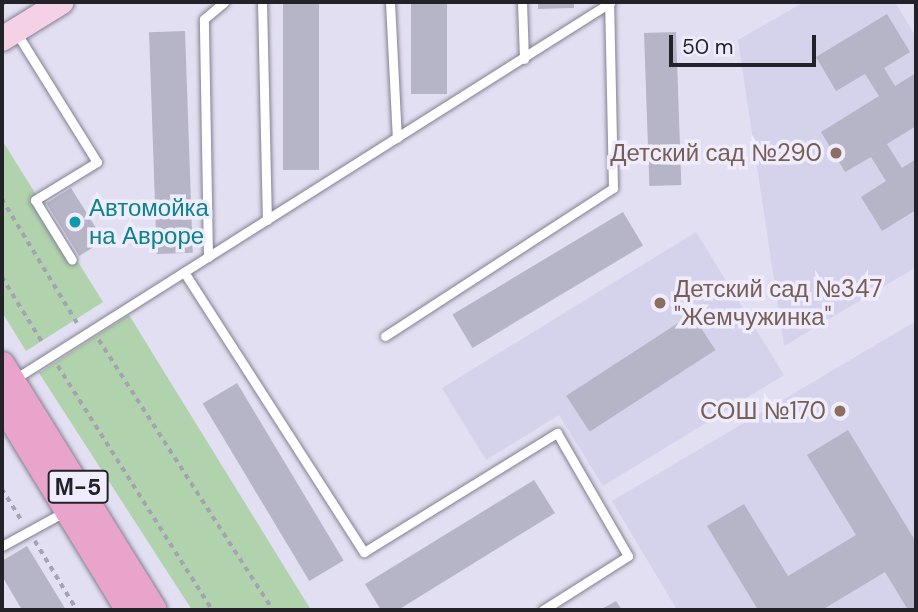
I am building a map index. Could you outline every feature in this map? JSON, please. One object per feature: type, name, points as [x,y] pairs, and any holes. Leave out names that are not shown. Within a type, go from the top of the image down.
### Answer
[{"type":"main road","points":[[8,35],[62,2]]},
{"type":"main road","name":"М-5","points":[[5,383],[68,510],[129,610]]},
{"type":"main road","name":"М-5","points":[[5,383],[154,610]]},
{"type":"lane","points":[[208,257],[204,19],[224,2]]},
{"type":"lane","points":[[261,2],[267,220]]},
{"type":"lane","points":[[390,2],[397,138]]},
{"type":"lane","points":[[522,2],[524,59]]},
{"type":"lane","points":[[5,383],[610,3]]},
{"type":"lane","points":[[385,336],[613,188],[610,3]]},
{"type":"lane","points":[[8,35],[97,162],[35,200],[72,261]]},
{"type":"lane","points":[[184,272],[364,552],[557,433],[628,556],[543,610]]},
{"type":"lane","points":[[2,546],[68,510]]},
{"type":"path","points":[[2,199],[79,325],[92,330],[273,610]]},
{"type":"path","points":[[2,276],[212,610]]},
{"type":"path","points":[[2,489],[77,610]]},
{"type":"shaded area","name":"Детский сад №290","points":[[804,2],[895,2],[916,37],[916,267],[784,346],[738,40]]},
{"type":"shaded area","name":"Детский сад №347 \"Жемчужинка\"","points":[[696,232],[784,375],[603,486],[559,415],[486,460],[442,388]]},
{"type":"shaded area","name":"СОШ №170","points":[[916,321],[916,610],[677,610],[612,501]]},
{"type":"green space","points":[[2,140],[103,302],[26,351],[2,312]]},
{"type":"green space","points":[[129,315],[311,610],[192,610],[39,373]]},
{"type":"building","points":[[283,2],[319,2],[319,170],[283,170]]},
{"type":"building","points":[[411,2],[447,2],[447,94],[411,94]]},
{"type":"building","points":[[538,2],[574,2],[574,8],[538,9]]},
{"type":"building","points":[[887,14],[910,52],[884,68],[895,86],[916,73],[916,126],[887,144],[902,168],[916,159],[916,210],[882,231],[861,197],[886,181],[871,157],[845,172],[821,132],[879,96],[865,74],[836,91],[816,57]]},
{"type":"building","points":[[185,31],[193,253],[157,254],[149,32]]},
{"type":"building","points":[[676,32],[681,185],[649,186],[644,33]]},
{"type":"building","name":"Автомойка на Авроре","points":[[71,188],[104,241],[79,256],[46,203]]},
{"type":"building","points":[[623,212],[643,245],[473,348],[452,314]]},
{"type":"building","points":[[692,314],[715,350],[590,432],[566,396]]},
{"type":"building","points":[[237,383],[344,560],[309,581],[203,404]]},
{"type":"building","points":[[848,430],[916,542],[916,610],[908,610],[885,572],[822,610],[758,610],[707,526],[744,504],[788,576],[856,535],[807,455]]},
{"type":"building","points":[[534,480],[555,513],[398,610],[381,610],[365,584]]},
{"type":"building","points":[[27,546],[66,610],[22,610],[2,576],[2,561]]},
{"type":"building","points":[[616,601],[622,610],[600,610]]},
{"type":"place","name":"Детский сад №290","points":[[836,153]]},
{"type":"place","name":"Автомойка на Авроре","points":[[75,222]]},
{"type":"place","name":"Детский сад №347 \"Жемчужинка\"","points":[[660,303]]},
{"type":"place","name":"СОШ №170","points":[[840,411]]}]
